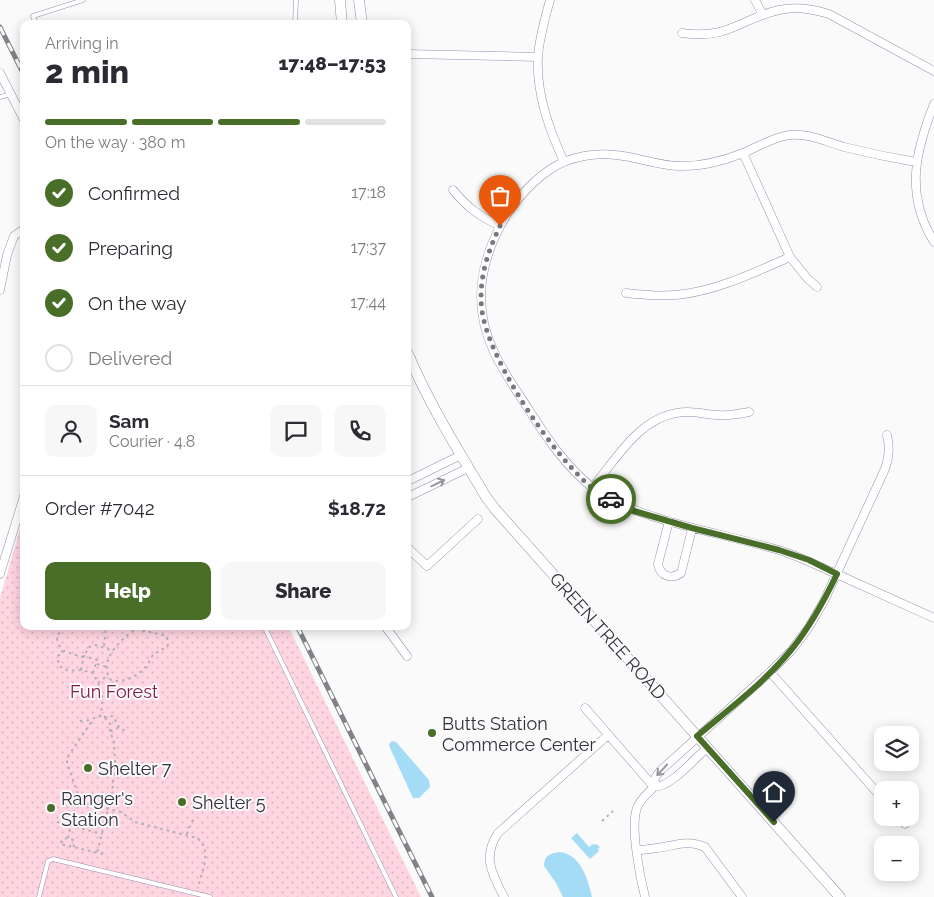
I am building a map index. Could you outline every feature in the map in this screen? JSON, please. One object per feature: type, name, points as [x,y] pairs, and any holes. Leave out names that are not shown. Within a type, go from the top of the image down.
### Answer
[{"type":"street","points":[[340,0],[342,20]]},
{"type":"street","points":[[359,0],[362,20]]},
{"type":"street","points":[[550,0],[538,57],[540,84],[545,111],[553,137],[564,162]]},
{"type":"street","points":[[755,0],[764,15]]},
{"type":"street","points":[[682,33],[714,34],[730,30],[779,10],[813,9],[829,14],[934,71]]},
{"type":"street","points":[[411,54],[538,57]]},
{"type":"street","points":[[0,73],[20,112]]},
{"type":"street","points":[[934,104],[918,150],[916,162],[918,202],[934,242]]},
{"type":"street","points":[[916,162],[879,156],[815,137],[797,134],[779,137],[723,161],[701,165],[679,167],[618,155],[590,155],[564,162],[544,174],[527,189],[512,207],[490,246],[481,288],[482,310],[486,331],[494,352],[536,421],[569,465],[592,488],[634,511],[779,550],[809,560],[934,618]]},
{"type":"street","points":[[743,153],[790,257],[817,288]]},
{"type":"street","points":[[453,190],[466,206],[482,218],[500,226]]},
{"type":"street","points":[[0,290],[7,255],[14,236],[20,232]]},
{"type":"street","points":[[626,293],[655,296],[711,289],[790,257]]},
{"type":"street","name":"GREEN TREE ROAD","points":[[411,361],[419,381],[468,468],[495,509],[840,897]]},
{"type":"street","points":[[592,488],[640,430],[654,421],[670,414],[687,412],[719,415],[735,415],[750,412]]},
{"type":"street","points":[[645,897],[638,870],[635,816],[641,800],[654,787],[655,778],[660,771],[770,672],[809,627],[837,574],[889,458],[890,447],[887,436]]},
{"type":"street","points":[[411,479],[461,454]]},
{"type":"street","points":[[411,496],[468,468]]},
{"type":"street","points":[[0,574],[20,508]]},
{"type":"street","points":[[411,551],[427,566],[478,519]]},
{"type":"street","points":[[669,521],[658,564],[659,570],[670,577],[675,577],[681,573],[692,528]]},
{"type":"street","points":[[388,630],[407,656]]},
{"type":"street","points":[[770,672],[874,789]]},
{"type":"street","points":[[585,708],[654,787],[660,787],[668,783],[707,748]]},
{"type":"street","points":[[504,897],[490,866],[489,854],[493,840],[498,833],[608,735]]},
{"type":"street","points":[[637,850],[658,848],[681,842],[689,842],[705,847],[742,897]]},
{"type":"lane","points":[[35,20],[34,16],[83,0]]},
{"type":"lane","points":[[294,20],[296,0]]},
{"type":"lane","points":[[0,97],[11,94]]},
{"type":"lane","points":[[266,630],[396,897]]},
{"type":"lane","points":[[39,897],[48,861],[53,859],[210,897]]},
{"type":"path","points":[[59,630],[56,639],[62,652],[98,660],[93,673]]},
{"type":"path","points":[[104,647],[105,630]]},
{"type":"path","points":[[132,630],[122,638],[110,656],[107,667],[108,676],[111,680],[118,682],[132,677],[145,667],[155,654],[168,645],[166,637],[163,635],[143,630]]},
{"type":"path","points":[[81,670],[84,656],[90,645],[96,644],[113,651]]},
{"type":"path","points":[[62,652],[57,660],[62,669],[93,673],[104,699],[100,716]]},
{"type":"path","points":[[96,664],[107,667]]},
{"type":"path","points":[[98,682],[108,676]]},
{"type":"path","points":[[80,721],[93,720],[100,716],[113,716],[120,729]]},
{"type":"path","points":[[97,853],[112,793],[115,762],[114,739],[110,730],[110,724],[104,717]]},
{"type":"path","points":[[68,838],[78,794],[67,758],[93,720]]},
{"type":"path","points":[[110,730],[118,728],[126,731]]},
{"type":"path","points":[[62,798],[121,812],[135,822],[197,838],[206,848],[196,894]]},
{"type":"path","points":[[602,821],[613,811]]},
{"type":"path","points":[[186,835],[194,819]]},
{"type":"path","points":[[56,822],[102,834]]},
{"type":"path","points":[[74,847],[73,840],[68,838],[63,839],[60,844],[107,856]]},
{"type":"green space","name":"Fun Forest","points":[[20,529],[20,630],[290,630],[421,897],[0,897],[0,598]]},
{"type":"water","points":[[392,741],[396,742],[429,780],[430,787],[419,798],[413,798],[390,748],[389,744]]},
{"type":"water","points":[[577,833],[589,847],[596,844],[600,847],[599,851],[590,859],[571,838]]},
{"type":"water","points":[[560,852],[567,854],[578,863],[586,876],[592,897],[563,897],[544,866],[545,859],[549,855]]},
{"type":"railway","points":[[0,27],[20,67]]},
{"type":"railway","points":[[299,630],[432,897]]},
{"type":"way so far","points":[[500,226],[490,246],[481,288],[482,310],[486,331],[494,352],[536,421],[569,465],[592,488],[611,499]]},
{"type":"place","name":"Butts Station Commerce Center","points":[[432,733]]},
{"type":"place","name":"Shelter 7","points":[[88,768]]},
{"type":"place","name":"Shelter 5","points":[[182,802]]},
{"type":"place","name":"Ranger's Station","points":[[51,808]]},
{"type":"route","points":[[611,499],[634,511],[779,550],[809,560],[837,574],[809,627],[791,650],[770,672],[697,736],[774,822]]}]
